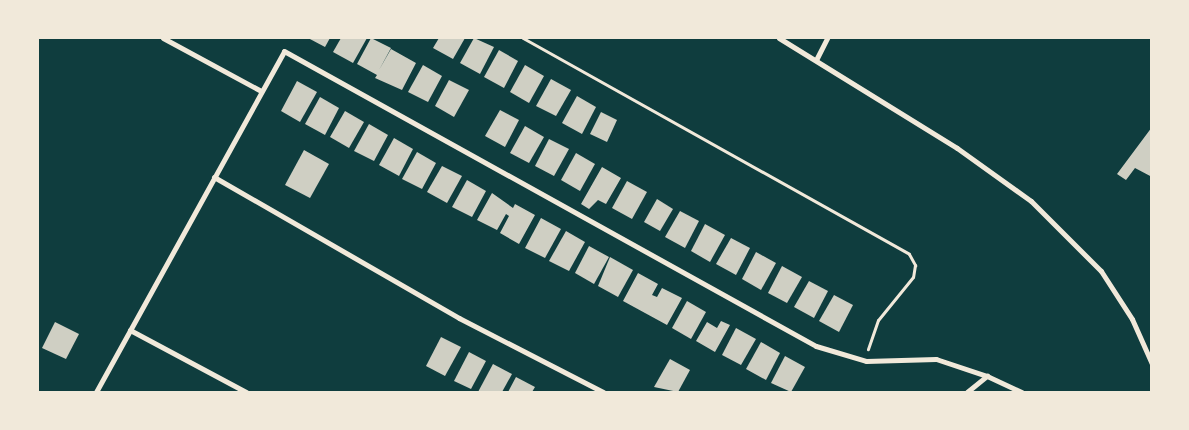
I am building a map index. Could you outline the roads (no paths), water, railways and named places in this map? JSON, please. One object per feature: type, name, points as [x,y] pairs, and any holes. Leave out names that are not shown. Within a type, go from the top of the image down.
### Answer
[{"type":"street","points":[[163,38],[261,91]]},
{"type":"street","points":[[779,38],[957,148],[1066,233],[1106,279],[1132,319],[1152,364]]},
{"type":"street","points":[[816,60],[827,38]]},
{"type":"street","points":[[96,392],[284,51],[816,346],[866,361],[936,359],[1002,380],[1022,392]]},
{"type":"street","points":[[214,178],[459,318],[603,392]]},
{"type":"street","points":[[130,330],[246,392]]},
{"type":"street","points":[[967,392],[987,376]]}]
